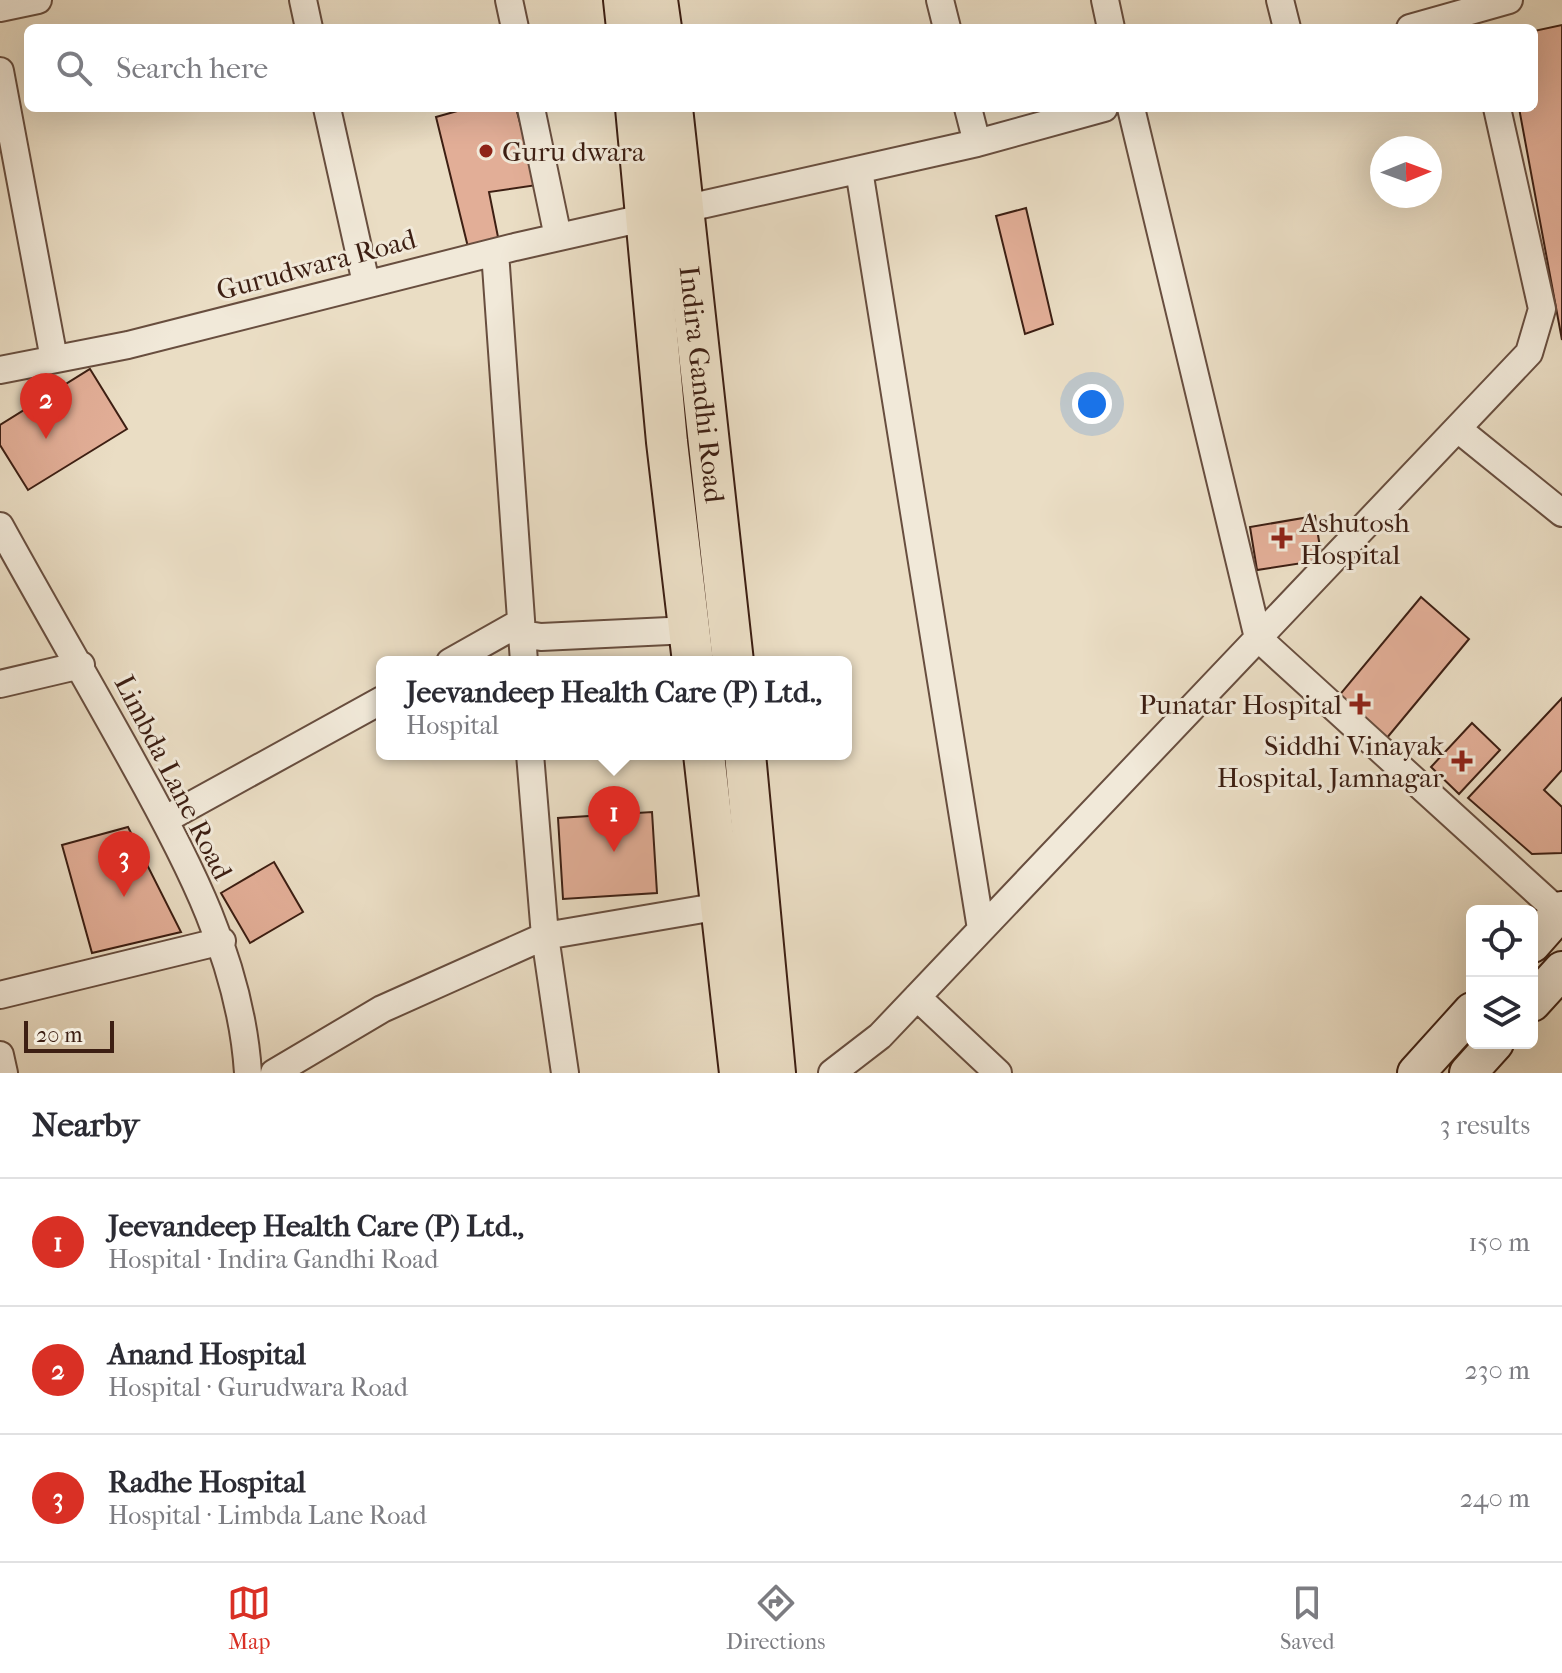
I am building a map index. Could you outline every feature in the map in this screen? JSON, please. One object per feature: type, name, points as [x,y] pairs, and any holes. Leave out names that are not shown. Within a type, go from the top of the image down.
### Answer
[{"type":"main road","points":[[624,0],[627,24]]},
{"type":"main road","points":[[657,0],[660,24]]},
{"type":"main road","name":"Indira Gandhi Road","points":[[637,112],[667,215],[732,656]]},
{"type":"main road","name":"Indira Gandhi Road","points":[[672,112],[667,215],[667,442],[691,646]]},
{"type":"main road","points":[[705,760],[740,1073]]},
{"type":"main road","points":[[746,760],[769,976],[775,1073]]},
{"type":"main road","points":[[1538,937],[1561,912]]},
{"type":"main road","points":[[1538,996],[1562,970]]},
{"type":"main road","points":[[1416,1073],[1466,1018]]},
{"type":"main road","points":[[1468,1073],[1490,1049]]},
{"type":"street","points":[[0,8],[38,0]]},
{"type":"street","points":[[303,0],[308,24]]},
{"type":"street","points":[[509,0],[514,24]]},
{"type":"street","points":[[940,0],[946,24]]},
{"type":"street","points":[[1105,0],[1110,24]]},
{"type":"street","points":[[1280,0],[1286,24]]},
{"type":"street","points":[[1416,24],[1437,10],[1476,19],[1509,0]]},
{"type":"street","points":[[0,71],[54,359]]},
{"type":"street","points":[[328,112],[366,283]]},
{"type":"street","points":[[532,112],[558,237]]},
{"type":"street","points":[[969,112],[977,143]]},
{"type":"street","name":"Gurudwara Road","points":[[0,370],[187,331],[366,283],[977,143],[1089,112]]},
{"type":"street","points":[[1132,112],[1258,638],[1561,912]]},
{"type":"street","points":[[832,1073],[880,1036],[1529,353],[1542,309],[1498,112]]},
{"type":"street","points":[[859,170],[981,929]]},
{"type":"street","points":[[495,252],[524,656]]},
{"type":"street","points":[[1458,429],[1562,513]]},
{"type":"street","name":"Limbda Lane Road","points":[[0,526],[166,819],[222,941],[234,989],[248,1073]]},
{"type":"street","points":[[522,628],[541,637],[691,646]]},
{"type":"street","points":[[463,656],[522,628]]},
{"type":"street","points":[[0,684],[81,665]]},
{"type":"street","points":[[166,819],[376,703]]},
{"type":"street","points":[[530,760],[545,936],[565,1073]]},
{"type":"street","points":[[274,1073],[382,1009],[545,936],[721,906]]},
{"type":"street","points":[[0,995],[222,941]]},
{"type":"street","points":[[917,997],[998,1073]]},
{"type":"street","points":[[0,1055],[4,1073]]},
{"type":"building","points":[[1562,25],[1562,340],[1520,112],[1538,112],[1538,30]]},
{"type":"building","name":"Guru dwara","points":[[454,112],[517,112],[537,185],[489,192],[499,242],[468,247],[436,117]]},
{"type":"building","points":[[1026,208],[1053,324],[1025,334],[996,216]]},
{"type":"building","points":[[90,369],[127,429],[28,490],[0,445],[0,425]]},
{"type":"building","points":[[1315,516],[1322,560],[1257,570],[1250,527]]},
{"type":"building","points":[[1421,597],[1469,639],[1386,739],[1337,698]]},
{"type":"building","points":[[1562,698],[1562,770],[1544,790],[1562,807],[1562,853],[1532,854],[1468,798]]},
{"type":"building","points":[[1472,723],[1500,750],[1459,794],[1431,767]]},
{"type":"building","points":[[652,812],[657,893],[563,899],[558,818]]},
{"type":"building","points":[[128,827],[181,932],[92,953],[62,845]]},
{"type":"building","points":[[274,862],[303,912],[250,943],[221,893]]},
{"type":"place","name":"Guru dwara","points":[[486,151]]},
{"type":"place","name":"Anand Hospital","points":[[46,439]]},
{"type":"place","name":"Ashutosh Hospital","points":[[1282,538]]},
{"type":"place","name":"Punatar Hospital","points":[[1360,704]]},
{"type":"place","name":"Siddhi Vinayak Hospital, Jamnagar","points":[[1462,761]]},
{"type":"place","name":"Jeevandeep Health Care (P) Ltd.,","points":[[614,852]]},
{"type":"place","name":"Radhe Hospital","points":[[124,897]]}]
